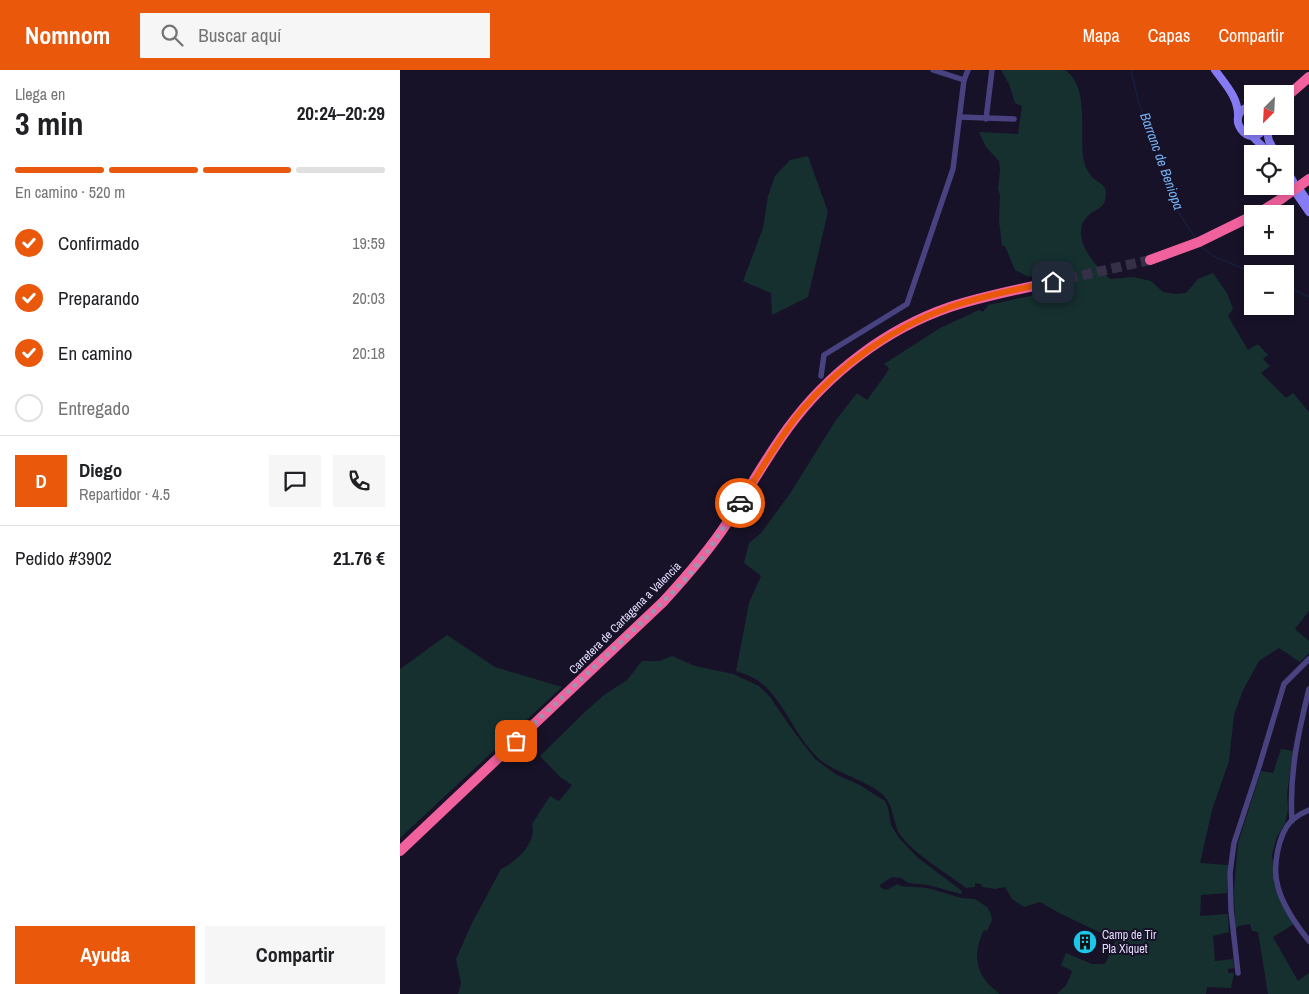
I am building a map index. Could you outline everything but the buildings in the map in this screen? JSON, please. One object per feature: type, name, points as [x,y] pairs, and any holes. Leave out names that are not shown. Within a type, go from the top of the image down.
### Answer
[{"type":"highway","points":[[1294,91],[1309,77]]},
{"type":"highway","points":[[1294,93],[1309,82]]},
{"type":"highway","points":[[1276,205],[1309,178]]},
{"type":"highway","points":[[1273,205],[1309,183]]},
{"type":"highway","points":[[1150,260],[1187,247],[1196,248],[1244,224]]},
{"type":"highway","name":"Carretera de Cartagena a Valencia","points":[[400,852],[688,576],[726,524],[789,427],[811,400],[839,373],[878,343],[928,316],[974,300],[1053,282]]},
{"type":"street","points":[[933,70],[964,80]]},
{"type":"street","points":[[821,376],[824,355],[907,304],[953,169],[964,80],[968,70]]},
{"type":"street","points":[[986,119],[992,70]]},
{"type":"street","points":[[1215,70],[1231,91],[1238,106],[1238,122],[1241,130],[1252,136],[1261,145]]},
{"type":"street","points":[[1231,91],[1244,102]]},
{"type":"street","points":[[1238,117],[1244,109]]},
{"type":"street","points":[[960,117],[1014,119]]},
{"type":"street","points":[[1252,136],[1256,135]]},
{"type":"street","points":[[1294,181],[1309,202]]},
{"type":"street","points":[[1294,185],[1309,206]]},
{"type":"street","points":[[1294,190],[1309,212]]},
{"type":"street","points":[[1238,973],[1230,882],[1234,843],[1284,684],[1309,659]]},
{"type":"street","points":[[1292,820],[1290,792],[1295,754],[1309,689]]},
{"type":"street","points":[[1309,810],[1292,820],[1280,842],[1276,865],[1277,887],[1294,923],[1309,941]]},
{"type":"green space","points":[[1001,70],[1065,70],[1073,78],[1078,88],[1081,100],[1085,163],[1087,170],[1102,185],[1106,192],[1105,200],[1101,207],[1090,214],[1082,225],[1082,242],[1091,259],[1110,279],[1133,277],[1151,281],[1163,292],[1176,294],[1186,293],[1198,279],[1213,273],[1227,293],[1233,309],[1228,316],[1248,350],[1258,344],[1268,355],[1263,359],[1270,366],[1261,373],[1286,398],[1293,393],[1309,412],[1309,611],[1295,629],[1309,641],[1309,653],[1300,662],[1279,648],[1259,661],[1243,690],[1234,715],[1229,761],[1212,810],[1200,863],[1228,865],[1227,893],[1201,895],[1200,916],[1228,914],[1229,932],[1213,936],[1215,961],[1233,959],[1234,968],[1228,969],[1228,973],[1234,973],[1231,988],[1207,987],[1206,994],[1057,994],[1067,984],[1072,971],[1061,965],[1066,953],[1092,964],[1105,964],[1116,940],[1040,902],[1024,907],[1012,899],[1005,887],[995,889],[982,887],[981,884],[975,883],[975,887],[966,888],[907,843],[898,831],[890,804],[883,795],[876,789],[824,763],[801,738],[782,707],[766,688],[755,679],[736,671],[749,603],[761,576],[744,563],[749,543],[761,533],[789,495],[836,420],[857,393],[867,400],[889,368],[884,364],[940,328],[979,310],[983,312],[988,305],[1060,288],[1057,269],[1029,277],[1015,270],[1005,246],[1002,246],[999,220],[999,161],[986,147],[979,132],[1018,134],[1022,106],[1015,103],[1009,84]]},
{"type":"green space","points":[[808,156],[828,212],[808,297],[772,315],[771,293],[743,281],[763,228],[768,196],[775,176],[790,160]]},
{"type":"green space","points":[[447,635],[495,667],[562,687],[400,838],[400,669]]},
{"type":"green space","points":[[672,656],[695,666],[733,674],[759,686],[770,697],[815,759],[837,775],[858,784],[885,801],[891,825],[899,838],[917,857],[962,891],[961,894],[928,885],[908,883],[901,878],[892,877],[880,885],[881,888],[886,890],[898,884],[900,886],[928,888],[961,898],[975,899],[987,907],[992,920],[987,931],[984,930],[980,940],[977,957],[978,965],[986,980],[1000,994],[458,994],[461,983],[456,959],[472,923],[501,869],[519,856],[529,844],[532,838],[532,824],[550,796],[559,801],[572,785],[560,777],[540,756],[604,695],[627,680],[642,661],[659,661]]},
{"type":"green space","points":[[1281,749],[1293,751],[1287,794],[1288,810],[1285,823],[1276,839],[1272,855],[1274,877],[1294,924],[1273,937],[1298,981],[1309,973],[1309,994],[1268,994],[1258,932],[1252,931],[1250,924],[1238,926],[1235,931],[1234,890],[1238,843],[1261,771],[1273,773]]},
{"type":"waterway","name":"Barranc de Beniopa","points":[[1131,70],[1138,100],[1172,197],[1177,210],[1196,239]]},
{"type":"waterway","name":"Barranc de Beniopa","points":[[1201,246],[1213,256],[1244,269]]},
{"type":"waterway","name":"Barranc de Beniopa","points":[[1294,290],[1309,297]]},
{"type":"tunnel","points":[[1053,282],[1150,260]]},
{"type":"way so far","points":[[516,741],[688,576],[707,552],[740,503]]},
{"type":"place","name":"Camp de Tir Pla Xiquet","points":[[1085,942]]},
{"type":"route","points":[[740,503],[762,467],[801,411],[832,378],[878,343],[928,316],[949,308],[987,296],[1053,282]]}]
